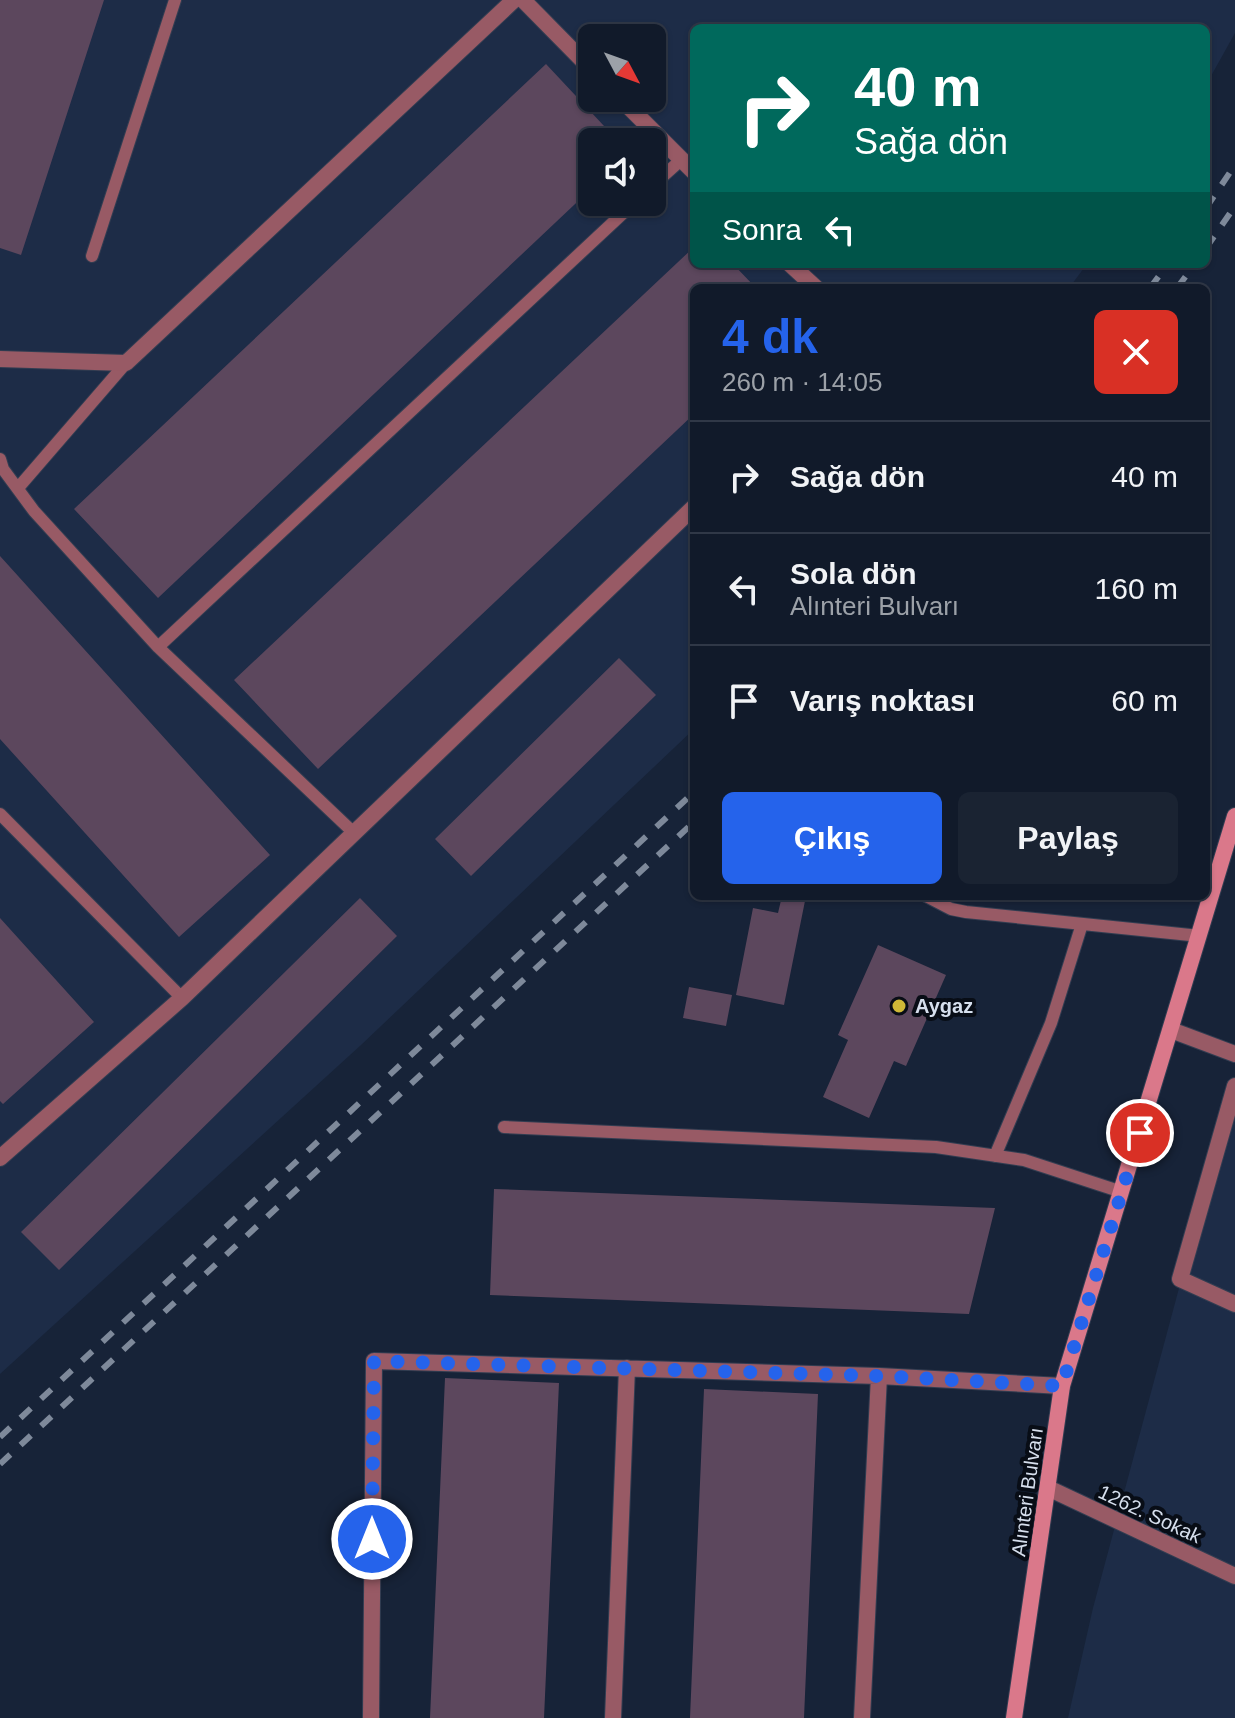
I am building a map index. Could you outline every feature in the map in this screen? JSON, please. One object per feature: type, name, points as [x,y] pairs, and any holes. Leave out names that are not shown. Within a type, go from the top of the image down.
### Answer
[{"type":"main road","name":"Alınteri Bulvarı","points":[[1014,1718],[1062,1386],[1235,816]]},
{"type":"street","points":[[0,359],[126,363],[514,0]]},
{"type":"street","points":[[523,0],[578,56]]},
{"type":"street","points":[[634,112],[690,168]]},
{"type":"street","points":[[794,268],[812,284]]},
{"type":"street","points":[[0,1158],[182,998],[690,511]]},
{"type":"street","points":[[1171,1030],[1235,1054]]},
{"type":"street","points":[[1235,1086],[1180,1279],[1235,1304]]},
{"type":"street","points":[[371,1718],[374,1361],[879,1376],[1062,1386]]},
{"type":"street","points":[[613,1718],[627,1368]]},
{"type":"street","points":[[862,1718],[879,1376]]},
{"type":"street","name":"1262. Sokak","points":[[1048,1488],[1235,1576]]},
{"type":"lane","points":[[92,256],[175,0]]},
{"type":"lane","points":[[666,173],[681,160]]},
{"type":"lane","points":[[158,647],[620,216]]},
{"type":"lane","points":[[18,488],[126,363]]},
{"type":"lane","points":[[0,459],[3,469],[34,511],[158,647],[354,833]]},
{"type":"lane","points":[[0,814],[182,998]]},
{"type":"lane","points":[[934,900],[951,909],[966,912],[1200,936]]},
{"type":"lane","points":[[995,1156],[1051,1023],[1082,924]]},
{"type":"lane","points":[[504,1127],[936,1147],[1024,1160],[1122,1192]]},
{"type":"shaded area","points":[[0,0],[1235,0],[1235,33],[1210,78],[1210,24],[690,24],[690,268],[1084,268],[1072,284],[690,284],[690,733],[361,1045],[0,1374]]},
{"type":"shaded area","points":[[1235,1080],[1235,1718],[1068,1718],[1093,1608]]},
{"type":"building","points":[[0,0],[104,0],[21,255],[0,248]]},
{"type":"building","points":[[546,64],[578,98],[578,112],[591,112],[606,128],[578,128],[578,201],[158,598],[74,509]]},
{"type":"building","points":[[690,251],[690,268],[737,268],[752,284],[690,284],[690,418],[318,769],[234,680]]},
{"type":"building","points":[[0,556],[270,855],[179,937],[0,739]]},
{"type":"building","points":[[619,658],[656,695],[471,876],[435,839]]},
{"type":"building","points":[[360,898],[397,936],[59,1270],[21,1232]]},
{"type":"building","points":[[781,900],[805,900],[784,1005],[736,995],[753,908],[778,913]]},
{"type":"building","points":[[0,918],[94,1022],[3,1104],[0,1101]]},
{"type":"building","points":[[878,945],[946,975],[906,1066],[894,1061],[869,1118],[823,1097],[848,1040],[838,1035]]},
{"type":"building","points":[[689,987],[732,995],[726,1026],[683,1018]]},
{"type":"building","points":[[494,1189],[995,1208],[969,1314],[490,1295]]},
{"type":"building","points":[[445,1378],[559,1383],[544,1718],[430,1718]]},
{"type":"building","points":[[704,1389],[818,1394],[804,1718],[690,1718]]},
{"type":"railway","points":[[1210,202],[1235,165]]},
{"type":"railway","points":[[1210,242],[1235,206]]},
{"type":"railway","points":[[1153,284],[1165,268]]},
{"type":"railway","points":[[1180,284],[1192,268]]},
{"type":"railway","points":[[0,1437],[690,796]]},
{"type":"railway","points":[[0,1464],[690,826]]},
{"type":"place","name":"Aygaz","points":[[899,1006]]},
{"type":"route","points":[[372,1539],[374,1361],[879,1376],[1062,1386],[1140,1133]]}]
